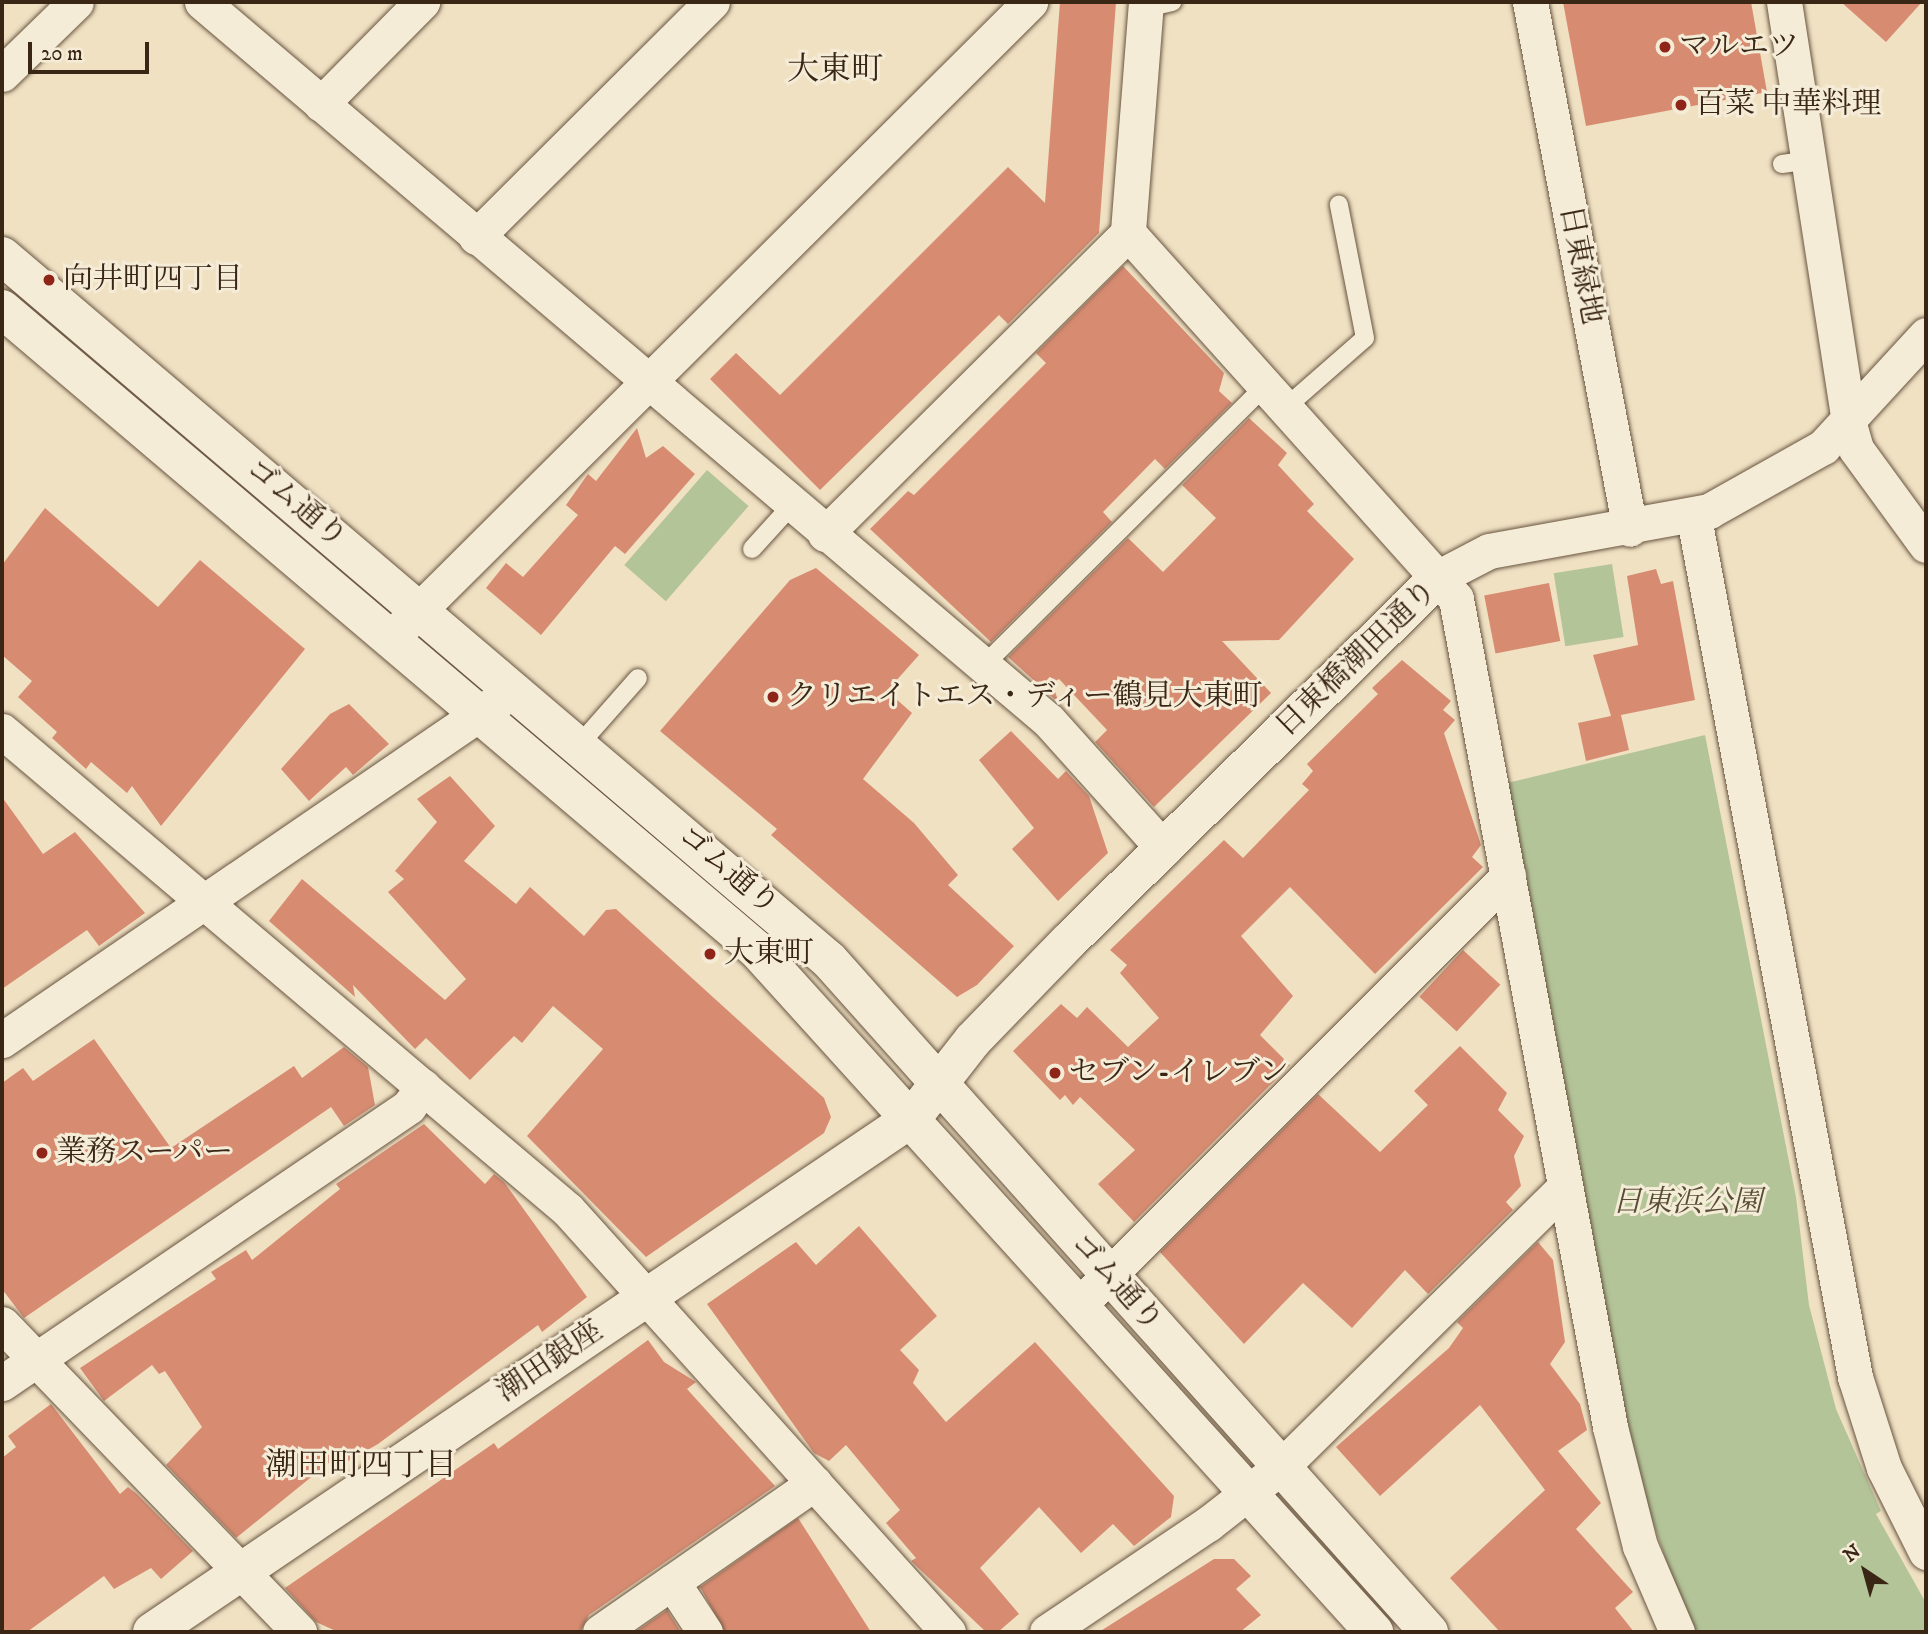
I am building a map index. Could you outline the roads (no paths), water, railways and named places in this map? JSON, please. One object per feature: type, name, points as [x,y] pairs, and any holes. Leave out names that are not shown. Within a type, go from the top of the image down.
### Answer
[{"type":"street","points":[[2,74],[76,2]]},
{"type":"street","points":[[202,2],[646,384],[1049,721],[1164,849]]},
{"type":"street","points":[[321,104],[422,2]]},
{"type":"street","points":[[476,237],[712,2]]},
{"type":"street","points":[[390,639],[1030,2]]},
{"type":"street","name":"日東緑地","points":[[1530,2],[1630,529]]},
{"type":"street","points":[[1784,2],[1796,162],[1849,424],[1856,449],[1926,545]]},
{"type":"street","points":[[825,534],[1128,233],[1155,4]]},
{"type":"street","points":[[1128,233],[1456,599],[1563,1189],[1616,1454],[1640,1546],[1677,1632]]},
{"type":"street","name":"ゴム通り","points":[[2,256],[420,609],[829,960],[1429,1632]]},
{"type":"street","name":"ゴム通り","points":[[2,309],[390,639],[477,717],[757,950],[912,1118],[1374,1632]]},
{"type":"street","name":"日東橋潮田通り","points":[[942,1086],[973,1040],[1439,578],[1489,551],[1694,518],[1778,476],[1849,424],[1926,335]]},
{"type":"street","points":[[1694,518],[1855,1377],[1884,1468],[1926,1552]]},
{"type":"street","points":[[2,1040],[514,690]]},
{"type":"street","points":[[2,731],[203,904],[568,1210],[649,1296],[948,1632]]},
{"type":"street","points":[[1079,1305],[1508,876]]},
{"type":"street","name":"潮田銀座","points":[[152,1632],[912,1118],[942,1086]]},
{"type":"street","points":[[2,1383],[409,1106],[423,1087]]},
{"type":"street","points":[[1047,1632],[1250,1492],[1282,1466],[1563,1189]]},
{"type":"street","points":[[2,1324],[299,1632]]},
{"type":"street","points":[[600,1632],[814,1483]]},
{"type":"street","points":[[672,1582],[705,1632]]},
{"type":"lane","points":[[982,667],[1275,397],[1365,338],[1339,205]]},
{"type":"lane","points":[[752,549],[791,506]]},
{"type":"lane","points":[[579,745],[638,678]]},
{"type":"place","name":"マルエツ","points":[[1665,47]]},
{"type":"place","name":"百菜 中華料理","points":[[1681,105]]},
{"type":"place","name":"向井町四丁目","points":[[49,280]]},
{"type":"place","name":"クリエイトエス・ディー鶴見大東町","points":[[773,697]]},
{"type":"place","name":"大東町","points":[[710,954]]},
{"type":"place","name":"セブン-イレブン","points":[[1055,1073]]},
{"type":"place","name":"業務スーパー","points":[[42,1153]]},
{"type":"district","name":"大東町","points":[[835,70]]},
{"type":"district","name":"潮田町四丁目","points":[[361,1466]]},
{"type":"park label","name":"日東浜公園","points":[[1687,1203]]}]
